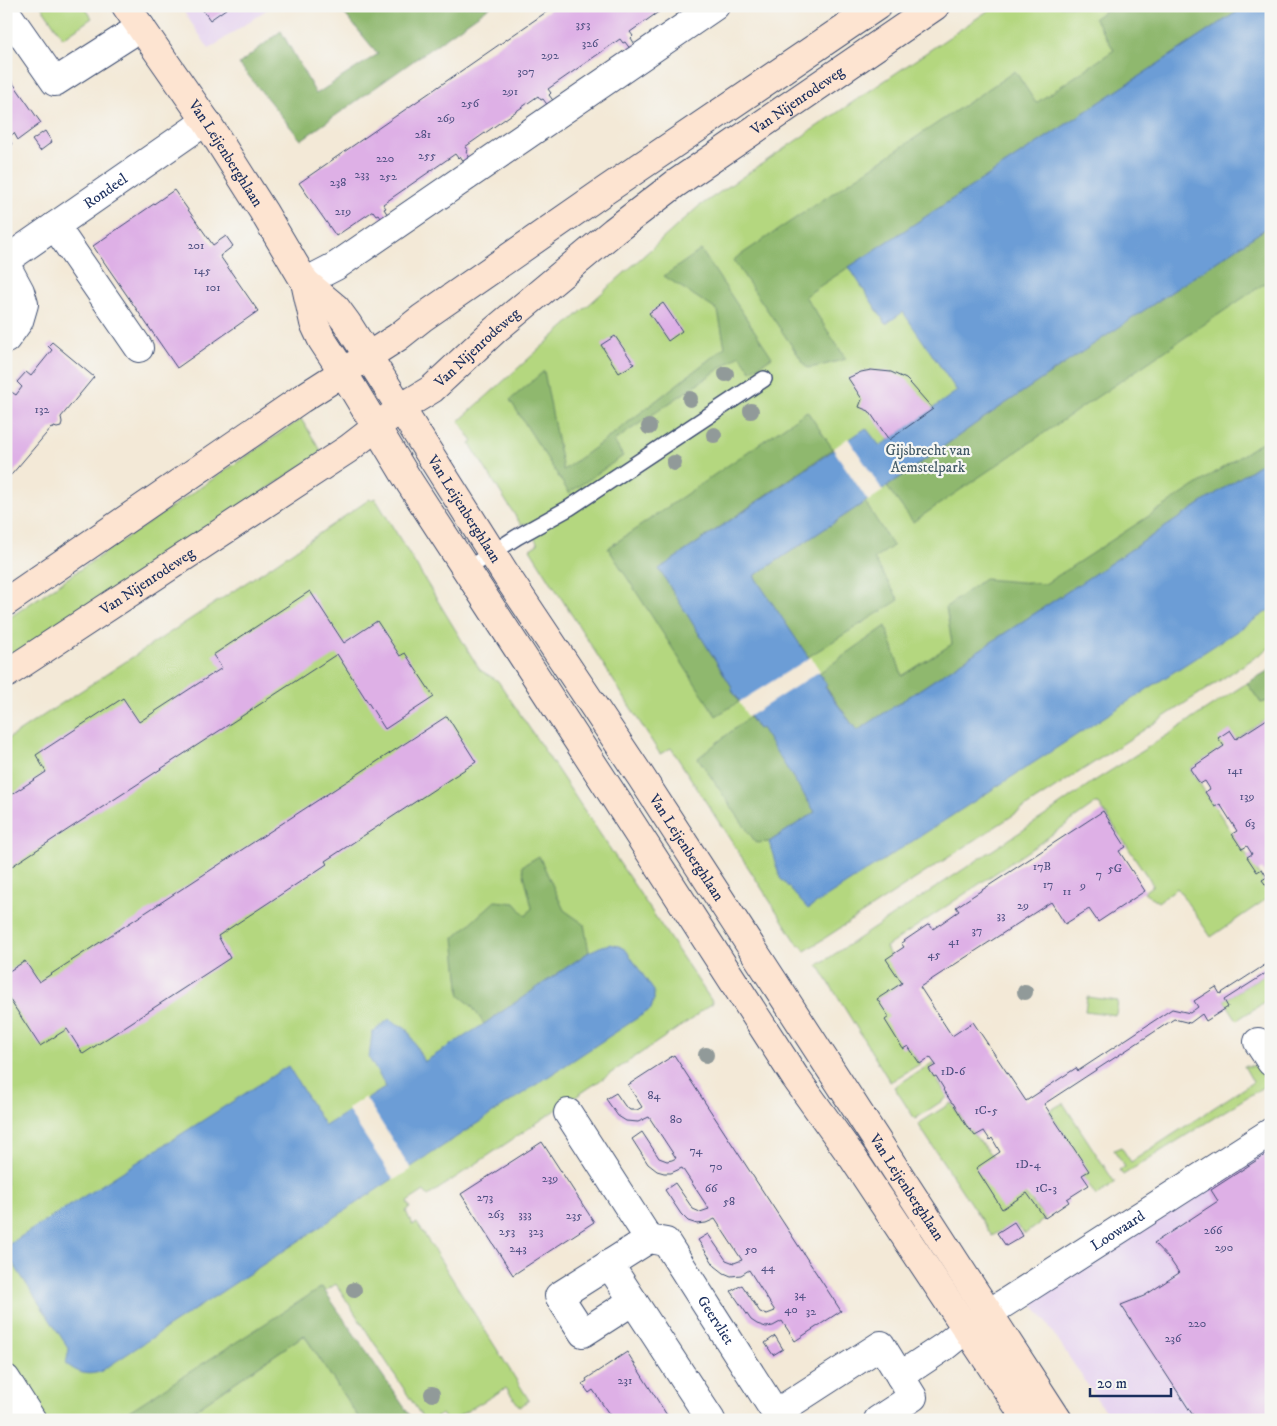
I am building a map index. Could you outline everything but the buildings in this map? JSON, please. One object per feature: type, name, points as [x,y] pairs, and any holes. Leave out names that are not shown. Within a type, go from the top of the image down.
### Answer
[{"type":"street","points":[[305,282],[336,266],[715,6]]},
{"type":"street","points":[[6,602],[301,399],[398,337],[422,318],[606,190],[877,6]]},
{"type":"street","name":"Van Nijenrodeweg","points":[[6,674],[348,449],[401,408],[432,389],[510,318],[614,230],[675,184],[935,6]]},
{"type":"street","name":"Van Leijenberghlaan","points":[[6,12],[55,82],[133,17],[206,121],[263,211],[305,282],[314,323],[322,340],[410,483],[795,1077],[853,1158],[1027,1420]]},
{"type":"street","name":"Rondeel","points":[[6,260],[206,121]]},
{"type":"street","points":[[55,226],[139,348]]},
{"type":"street","points":[[6,265],[20,291],[24,304],[19,321],[6,338]]},
{"type":"street","name":"Van Leijenberghlaan","points":[[305,282],[336,308],[347,323],[492,553],[641,777],[1057,1419]]},
{"type":"street","points":[[568,1113],[649,1239],[559,1296],[583,1333],[633,1301]]},
{"type":"street","name":"Loowaard","points":[[966,1329],[1271,1132]]},
{"type":"street","name":"Geervliet","points":[[649,1239],[666,1242],[778,1416],[881,1345],[913,1397],[878,1420]]},
{"type":"street","points":[[610,1264],[711,1420]]},
{"type":"street","points":[[900,1376],[945,1346],[966,1329]]},
{"type":"street","points":[[6,1379],[32,1420]]},
{"type":"lane","points":[[467,569],[569,508],[764,379]]},
{"type":"shaded area","points":[[180,6],[272,6],[209,49]]},
{"type":"shaded area","points":[[1271,1140],[1271,1420],[1111,1420],[1029,1297]]},
{"type":"green space","points":[[41,6],[84,6],[92,18],[63,38]]},
{"type":"green space","points":[[338,6],[491,6],[301,140],[239,64],[281,31],[316,94],[378,54]]},
{"type":"green space","name":"Gijsbrecht van Aemstelpark","points":[[995,6],[1271,6],[1271,647],[805,951],[801,945],[799,946],[671,748],[660,754],[530,549],[538,544],[525,523],[521,525],[470,444],[473,442],[459,421],[698,207]]},
{"type":"green space","points":[[1112,6],[1246,6],[805,296],[846,359],[807,368],[733,260],[1015,71],[1036,103],[1114,50],[1094,18]]},
{"type":"green space","points":[[1271,225],[1271,279],[913,522],[887,487],[978,422]]},
{"type":"green space","points":[[701,250],[772,357],[751,371],[740,355],[614,441],[623,456],[569,493],[510,400],[544,371],[563,470],[608,438],[725,347],[718,311],[664,276]]},
{"type":"green space","points":[[807,411],[833,449],[659,569],[732,687],[739,702],[716,716],[608,548]]},
{"type":"green space","points":[[301,419],[322,452],[6,667],[6,620]]},
{"type":"green space","points":[[1271,436],[1271,457],[857,731],[825,686],[827,685],[819,673],[886,626],[902,676],[952,644],[946,607],[984,579],[1045,584]]},
{"type":"green space","points":[[375,498],[480,670],[498,681],[713,1003],[428,1196],[424,1191],[407,1202],[410,1208],[406,1211],[412,1225],[417,1223],[529,1400],[520,1407],[506,1388],[452,1420],[446,1420],[442,1414],[431,1420],[424,1420],[336,1284],[131,1420],[6,1420],[6,740],[370,499]]},
{"type":"green space","points":[[865,502],[893,546],[874,559],[899,600],[808,657],[754,576]]},
{"type":"green space","points":[[1271,669],[1271,700],[1261,703],[1247,683]]},
{"type":"green space","points":[[1247,683],[1261,703],[1271,700],[1271,724],[1267,719],[1190,769],[1271,892],[1271,896],[1211,937],[1177,888],[1158,902],[1144,892],[1153,885],[1099,804],[1095,804],[886,947],[902,983],[878,999],[920,1064],[890,1082],[818,965],[1043,817],[1091,783]]},
{"type":"green space","points":[[749,717],[758,729],[761,727],[815,812],[769,842],[756,843],[698,758]]},
{"type":"green space","points":[[539,856],[564,910],[584,924],[589,952],[484,1024],[471,1005],[460,996],[454,938],[495,901],[515,903],[526,916],[532,908],[522,866]]},
{"type":"green space","points":[[1271,970],[1271,998],[1237,1020],[1224,1000]]},
{"type":"green space","points":[[1087,997],[1118,1001],[1116,1015],[1085,1011]]},
{"type":"green space","points":[[934,1062],[935,1077],[948,1097],[915,1119],[894,1087]]},
{"type":"green space","points":[[1244,1066],[1261,1066],[1271,1078],[1271,1082],[1123,1175],[1119,1170],[1125,1167],[1114,1150],[1121,1147],[1131,1162],[1253,1082]]},
{"type":"green space","points":[[951,1103],[975,1136],[1046,1218],[1025,1234],[1014,1223],[992,1236],[918,1124]]},
{"type":"green space","points":[[1063,1103],[1115,1183],[1096,1196],[1082,1175],[1088,1171],[1049,1111]]},
{"type":"green space","points":[[322,1287],[413,1420],[360,1420],[304,1335],[180,1420],[115,1420]]},
{"type":"green space","points":[[304,1335],[360,1420],[180,1420]]},
{"type":"water","points":[[1246,6],[1271,6],[1271,225],[978,422],[865,502],[754,576],[827,685],[825,687],[857,731],[1271,457],[1271,609],[808,909],[780,878],[769,842],[815,812],[761,728],[758,729],[732,690],[732,687],[659,569],[866,428],[880,446],[957,391],[903,312],[886,324],[849,267]]},
{"type":"water","points":[[610,944],[626,950],[654,991],[651,1009],[100,1372],[82,1373],[66,1364],[69,1349],[6,1252],[6,1246],[288,1066],[325,1126],[386,1087],[369,1058],[372,1033],[389,1019],[408,1030],[424,1062],[484,1024],[589,952]]},
{"type":"pier","points":[[848,438],[883,491],[868,501],[833,449]]},
{"type":"pier","points":[[811,657],[820,671],[748,717],[739,702]]},
{"type":"pier","points":[[365,1097],[411,1169],[394,1180],[347,1109]]}]
